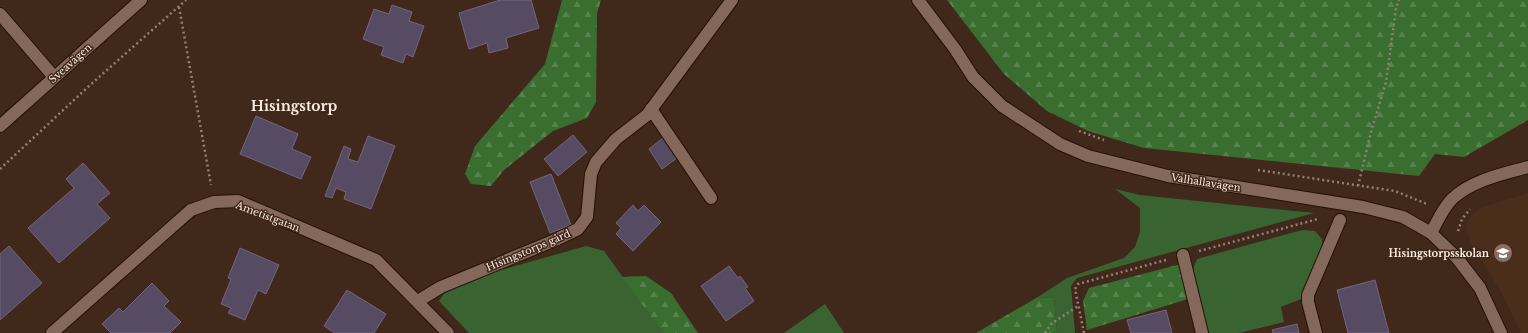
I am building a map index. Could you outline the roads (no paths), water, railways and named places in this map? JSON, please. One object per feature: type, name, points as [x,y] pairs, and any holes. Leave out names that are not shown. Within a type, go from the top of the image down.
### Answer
[{"type":"street","name":"Sveavägen","points":[[0,126],[141,0]]},
{"type":"street","name":"Hisingstorps gård","points":[[418,301],[441,287],[553,241],[578,229],[587,217],[591,174],[596,162],[616,139],[647,115],[732,0]]},
{"type":"street","name":"Valhallavägen","points":[[918,0],[955,49],[973,77],[1002,106],[1060,144],[1088,156],[1168,176],[1363,207],[1403,217],[1431,233],[1457,258],[1480,288],[1501,333]]},
{"type":"street","points":[[0,14],[54,77]]},
{"type":"street","points":[[651,109],[711,198]]},
{"type":"street","points":[[1431,233],[1441,214],[1452,199],[1469,188],[1492,177],[1528,167]]},
{"type":"street","name":"Ametistgatan","points":[[52,333],[191,210],[214,202],[238,201],[376,260],[448,333]]},
{"type":"street","points":[[1316,333],[1308,295],[1340,220]]},
{"type":"street","points":[[1183,256],[1202,333]]},
{"type":"place","name":"Hisingstorpsskolan","points":[[1503,253]]},
{"type":"district","name":"Hisingstorp","points":[[294,106]]}]
